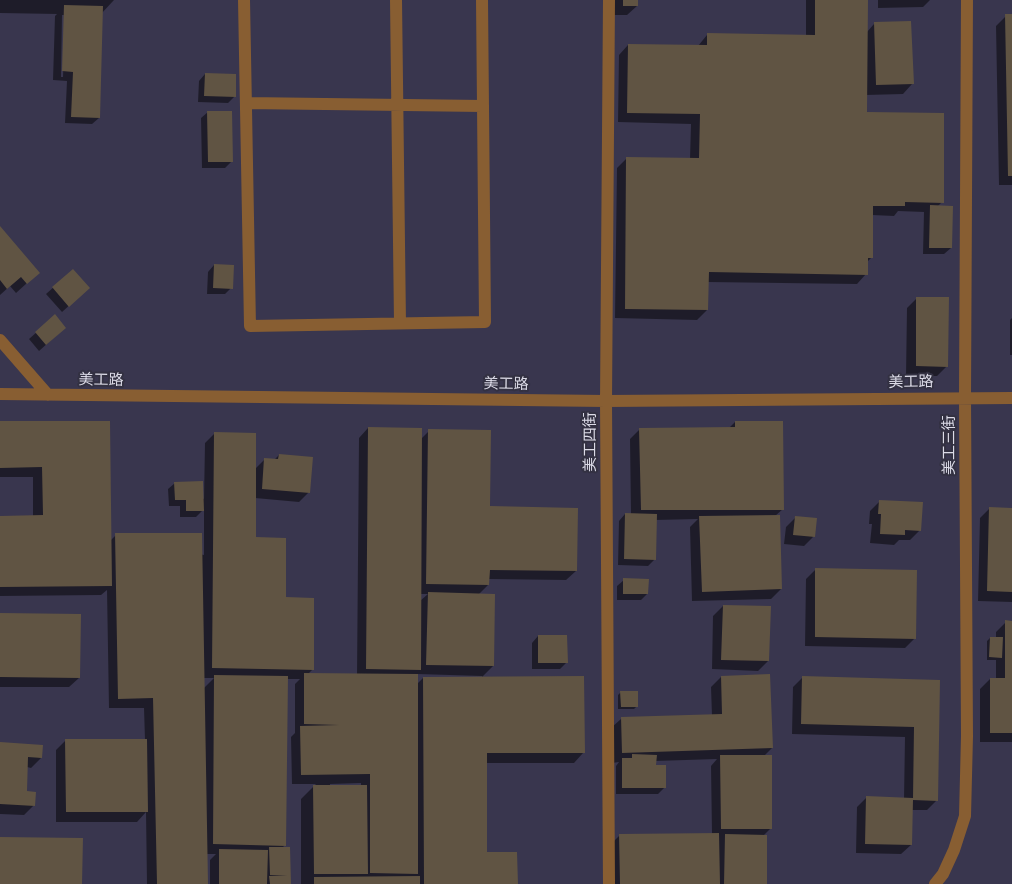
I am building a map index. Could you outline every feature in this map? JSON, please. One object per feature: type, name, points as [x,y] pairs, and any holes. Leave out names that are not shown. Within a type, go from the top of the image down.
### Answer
[{"type":"street","points":[[244,0],[250,326],[485,322],[482,0]]},
{"type":"street","points":[[396,0],[400,323]]},
{"type":"street","name":"美工四街","points":[[609,0],[606,401],[609,884]]},
{"type":"street","name":"美工三街","points":[[936,884],[943,874],[954,850],[964,816],[967,736],[964,398],[967,0]]},
{"type":"street","points":[[246,103],[483,106]]},
{"type":"street","points":[[0,340],[48,395]]},
{"type":"street","name":"美工路","points":[[0,394],[606,401],[1012,398]]},
{"type":"shaded area","points":[[0,0],[1012,0],[1012,884],[0,884]]},
{"type":"building","points":[[623,0],[638,0],[638,6],[623,6]]},
{"type":"building","points":[[815,0],[868,0],[867,112],[944,113],[944,203],[905,202],[905,206],[873,206],[873,258],[868,258],[868,275],[709,272],[708,310],[625,309],[626,157],[699,158],[700,114],[627,113],[628,44],[707,45],[707,33],[815,35]]},
{"type":"building","points":[[64,5],[103,6],[100,118],[71,117],[73,72],[62,71]]},
{"type":"building","points":[[1005,14],[1012,14],[1012,176],[1008,176]]},
{"type":"building","points":[[911,21],[914,84],[876,85],[874,22]]},
{"type":"building","points":[[205,73],[236,74],[236,97],[204,96]]},
{"type":"building","points":[[207,111],[232,111],[233,162],[208,162]]},
{"type":"building","points":[[930,205],[953,206],[952,248],[929,248]]},
{"type":"building","points":[[0,226],[40,273],[27,284],[21,277],[7,289],[0,280]]},
{"type":"building","points":[[214,264],[234,265],[233,289],[213,288]]},
{"type":"building","points":[[73,269],[90,288],[69,307],[52,287]]},
{"type":"building","points":[[916,297],[949,297],[948,367],[916,366]]},
{"type":"building","points":[[55,314],[66,328],[46,345],[35,332]]},
{"type":"building","points":[[0,421],[110,421],[112,586],[0,587],[0,516],[43,515],[42,467],[0,468]]},
{"type":"building","points":[[735,421],[783,421],[784,510],[641,510],[639,428],[735,427]]},
{"type":"building","points":[[368,427],[422,428],[421,670],[366,669]]},
{"type":"building","points":[[428,429],[491,430],[490,506],[578,508],[577,571],[490,570],[489,585],[426,584]]},
{"type":"building","points":[[214,432],[256,433],[256,537],[286,538],[286,597],[314,598],[314,670],[212,668]]},
{"type":"building","points":[[279,454],[313,457],[310,493],[262,489],[264,458],[278,459]]},
{"type":"building","points":[[203,481],[204,511],[186,511],[186,500],[175,500],[174,482]]},
{"type":"building","points":[[879,500],[923,502],[921,531],[905,530],[905,535],[880,534],[881,514],[878,514]]},
{"type":"building","points":[[989,507],[1012,508],[1012,592],[987,591]]},
{"type":"building","points":[[625,513],[657,514],[656,560],[624,559]]},
{"type":"building","points":[[780,515],[782,589],[702,592],[699,516]]},
{"type":"building","points":[[795,516],[817,518],[815,537],[793,535]]},
{"type":"building","points":[[115,533],[202,533],[208,884],[157,884],[153,698],[118,699]]},
{"type":"building","points":[[815,568],[917,570],[916,639],[815,637]]},
{"type":"building","points":[[623,578],[649,579],[648,594],[623,594]]},
{"type":"building","points":[[428,592],[495,594],[494,666],[426,665]]},
{"type":"building","points":[[723,605],[771,606],[769,661],[721,660]]},
{"type":"building","points":[[0,613],[81,614],[80,678],[0,677]]},
{"type":"building","points":[[1005,620],[1012,621],[1012,733],[990,733],[990,678],[1005,678]]},
{"type":"building","points":[[538,635],[567,635],[568,663],[538,663]]},
{"type":"building","points":[[990,637],[1003,637],[1002,658],[989,657]]},
{"type":"building","points":[[304,673],[418,674],[418,874],[370,873],[370,774],[301,775],[300,726],[339,725],[304,724]]},
{"type":"building","points":[[770,674],[773,748],[622,753],[621,717],[722,714],[721,676]]},
{"type":"building","points":[[214,675],[288,676],[286,846],[213,844]]},
{"type":"building","points":[[584,676],[585,753],[487,753],[487,852],[517,852],[518,884],[424,884],[423,677]]},
{"type":"building","points":[[802,676],[940,680],[938,801],[913,800],[912,845],[865,844],[866,796],[913,798],[914,727],[801,724]]},
{"type":"building","points":[[620,691],[638,691],[638,707],[621,707]]},
{"type":"building","points":[[65,739],[147,739],[148,812],[66,812]]},
{"type":"building","points":[[0,742],[43,745],[42,758],[28,757],[27,791],[36,792],[35,806],[0,804]]},
{"type":"building","points":[[632,754],[657,755],[656,765],[666,765],[666,788],[622,788],[622,758],[632,758]]},
{"type":"building","points":[[720,755],[772,755],[772,829],[721,829]]},
{"type":"building","points":[[313,785],[367,785],[368,874],[314,874]]},
{"type":"building","points":[[719,833],[720,884],[620,884],[619,834]]},
{"type":"building","points":[[725,834],[767,835],[767,884],[724,884]]},
{"type":"building","points":[[0,837],[83,838],[82,884],[0,884]]},
{"type":"building","points":[[269,847],[290,847],[291,884],[270,884],[269,876],[287,875],[270,875]]},
{"type":"building","points":[[219,849],[268,850],[267,884],[219,884]]},
{"type":"building","points":[[420,876],[420,884],[314,884],[314,877]]}]
